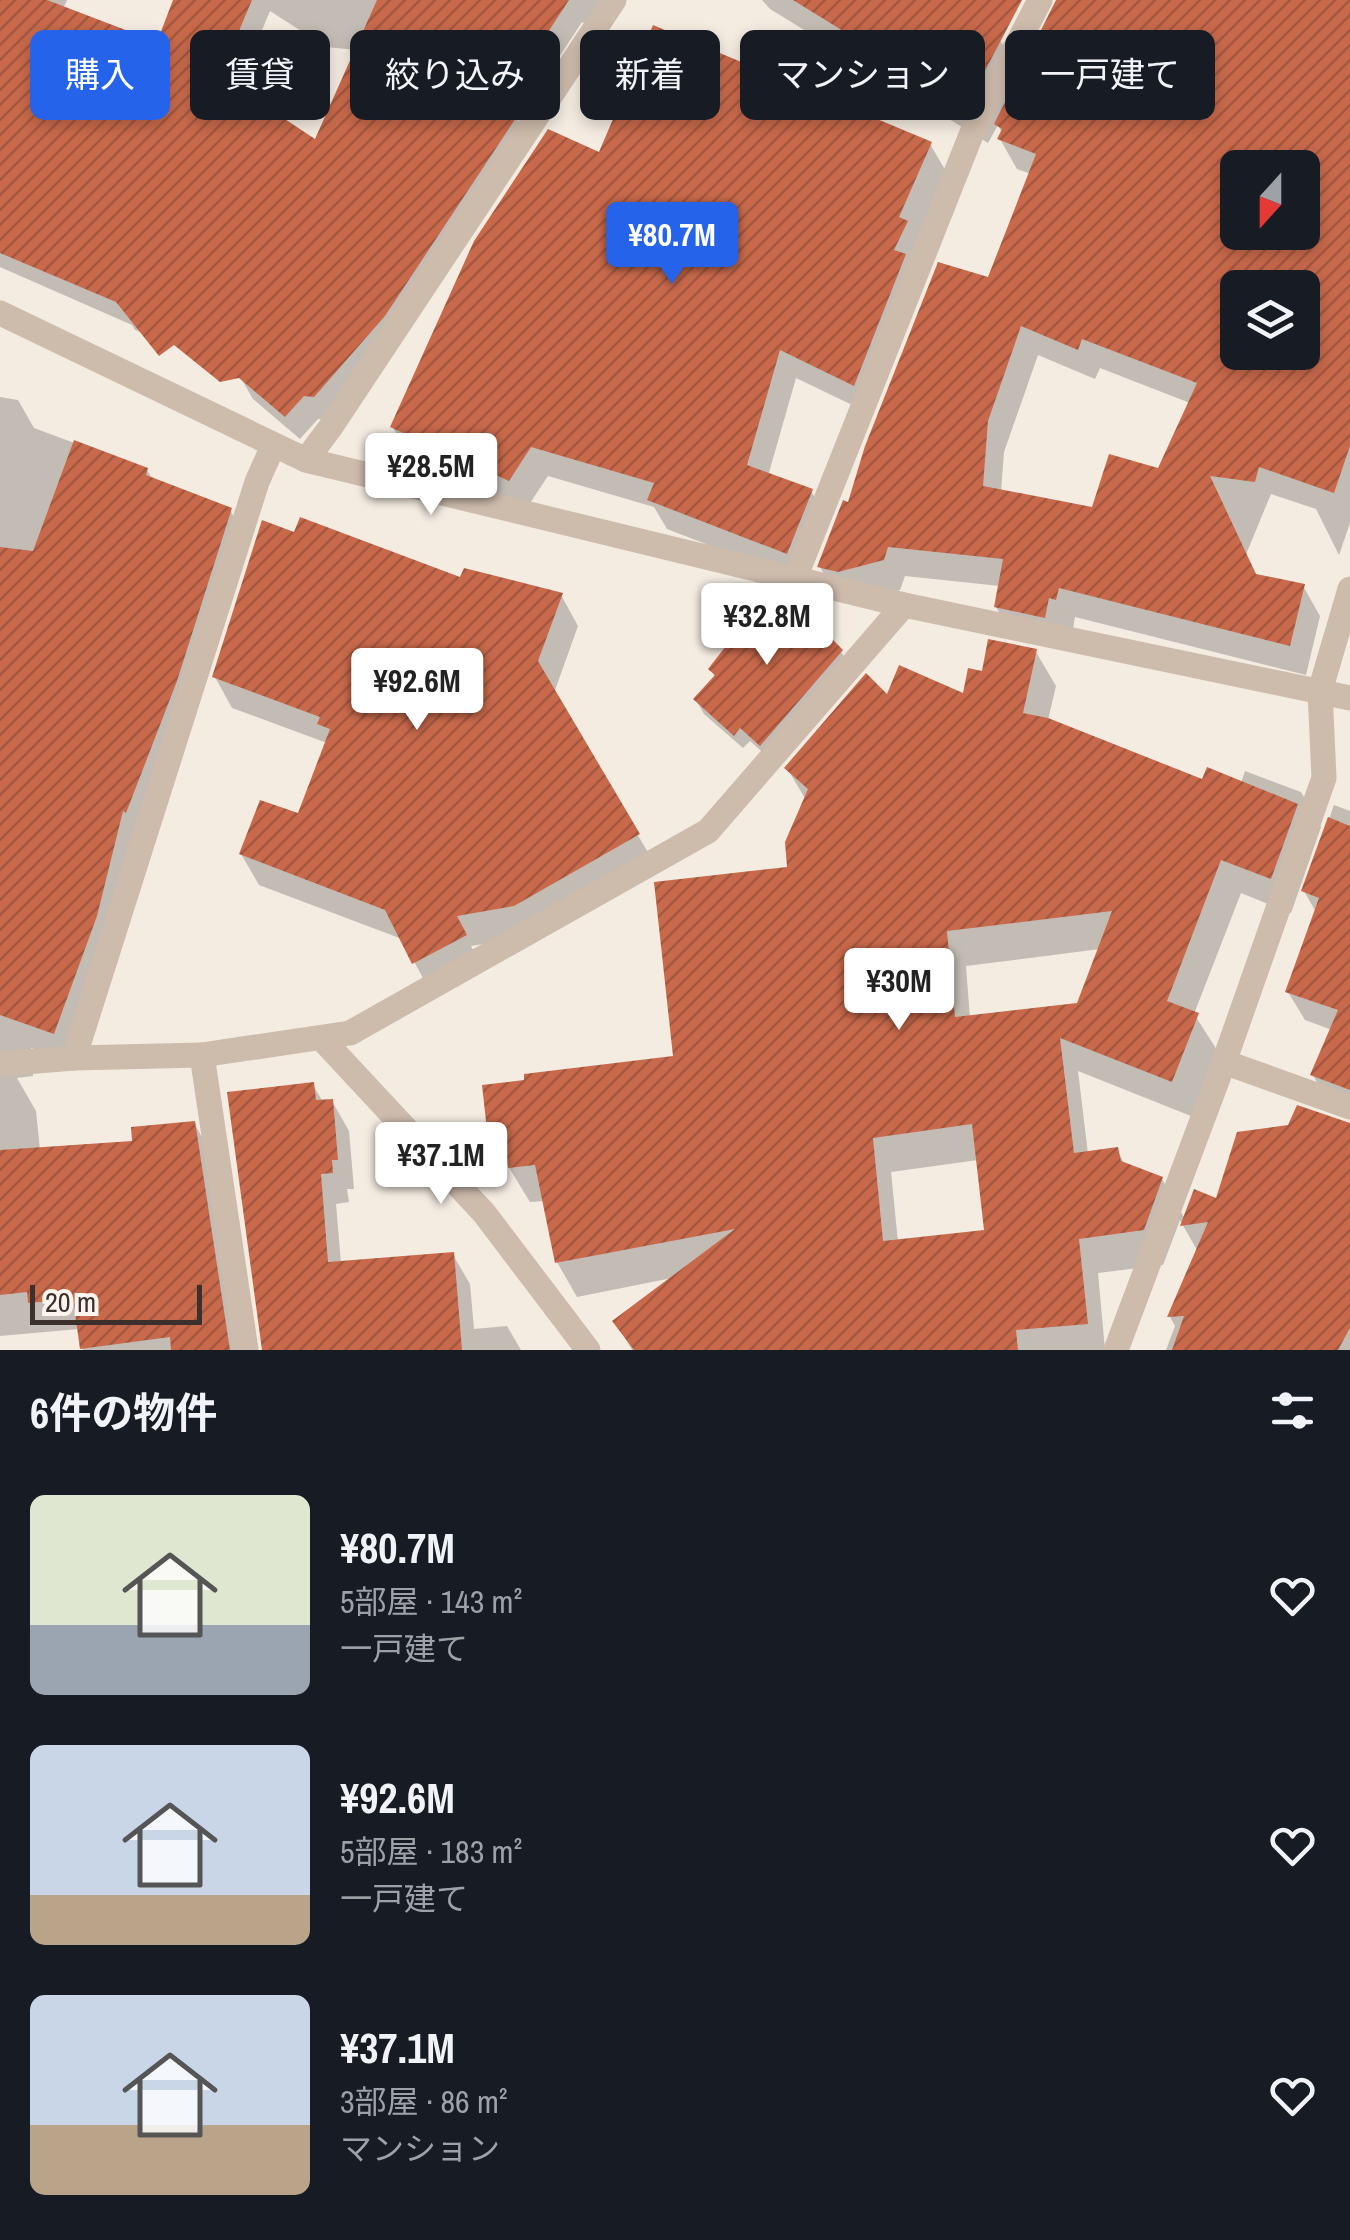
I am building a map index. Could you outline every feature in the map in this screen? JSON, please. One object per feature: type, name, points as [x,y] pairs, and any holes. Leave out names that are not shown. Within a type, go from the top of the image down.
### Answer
[{"type":"street","points":[[306,460],[614,0]]},
{"type":"street","points":[[795,578],[973,130],[1040,0]]},
{"type":"street","points":[[0,314],[306,460],[904,605],[1350,698]]},
{"type":"street","points":[[74,1058],[256,482],[273,446]]},
{"type":"street","points":[[1116,1350],[1224,1062],[1324,778],[1320,691],[1350,589]]},
{"type":"street","points":[[0,1064],[202,1055],[350,1034],[708,831],[904,605]]},
{"type":"street","points":[[322,1039],[484,1212],[588,1350]]},
{"type":"street","points":[[202,1055],[246,1350]]},
{"type":"street","points":[[1224,1062],[1350,1107]]},
{"type":"building","points":[[0,0],[47,0],[126,30],[30,30],[30,120],[170,120],[170,30],[162,30],[173,0],[252,0],[239,30],[190,30],[190,120],[286,120],[315,139],[323,120],[330,120],[330,105],[350,61],[350,120],[515,120],[385,316],[314,397],[304,396],[285,417],[239,378],[220,382],[174,345],[159,356],[116,302],[0,253]]},
{"type":"building","points":[[377,0],[569,0],[549,30],[364,30]]},
{"type":"building","points":[[793,0],[1022,0],[985,71],[985,30],[842,30]]},
{"type":"building","points":[[1056,0],[1350,0],[1350,446],[1334,493],[1259,467],[1255,482],[1210,476],[1256,574],[1305,584],[1290,646],[1059,588],[1056,600],[1049,598],[1045,618],[994,607],[1003,559],[888,547],[884,560],[838,572],[817,567],[843,500],[848,502],[865,446],[938,262],[988,277],[1036,154],[997,139],[1002,129],[994,124],[1005,102],[1005,120],[1215,120],[1215,30],[1041,30]],"holes":[[[1021,326],[1078,350],[1082,339],[1197,383],[1158,468],[1109,454],[1092,507],[983,486],[988,421]]]},
{"type":"building","points":[[720,53],[740,61],[740,120],[880,120],[932,142],[899,217],[908,221],[894,250],[906,254],[854,386],[780,350],[747,465],[813,489],[787,554],[647,500],[654,483],[531,447],[509,481],[390,427],[474,241],[548,129],[599,152],[613,120],[720,120]]},
{"type":"building","points":[[74,440],[148,468],[146,475],[232,508],[177,681],[126,813],[123,811],[97,916],[54,1034],[0,1015],[0,547],[33,551]]},
{"type":"building","points":[[300,517],[460,577],[464,568],[563,593],[538,661],[640,834],[514,906],[457,916],[467,935],[412,964],[385,910],[239,854],[260,800],[298,813],[330,729],[317,724],[320,717],[212,677],[262,520],[294,532]]},
{"type":"building","points":[[771,590],[787,593],[843,650],[760,746],[740,728],[734,736],[693,699],[715,675],[708,669],[733,637],[759,644],[738,631]]},
{"type":"building","points":[[988,639],[1037,649],[1023,713],[1048,718],[1202,779],[1207,767],[1298,804],[1271,879],[1221,860],[1167,1001],[1199,1013],[1172,1082],[1060,1038],[1074,1153],[1118,1147],[1121,1161],[1163,1177],[1144,1230],[1079,1239],[1088,1324],[1016,1330],[1018,1350],[634,1350],[612,1321],[735,1229],[555,1263],[535,1165],[508,1168],[506,1147],[488,1139],[482,1085],[524,1080],[524,1074],[673,1056],[654,882],[787,867],[785,842],[808,789],[784,768],[866,673],[887,694],[899,665],[963,693],[968,668],[982,671]],"holes":[[[1112,911],[1077,1003],[955,1017],[947,931]],[[972,1124],[984,1230],[883,1241],[873,1138]]]},
{"type":"building","points":[[1328,817],[1350,826],[1350,1090],[1310,1075],[1338,1010],[1285,992],[1319,898],[1301,891]]},
{"type":"building","points":[[314,1082],[316,1100],[333,1099],[338,1160],[332,1160],[333,1173],[321,1174],[328,1262],[454,1252],[462,1350],[262,1350],[227,1092]]},
{"type":"building","points":[[1297,1105],[1350,1123],[1350,1328],[1338,1350],[1172,1350],[1184,1316],[1167,1317],[1208,1222],[1180,1226],[1194,1189],[1216,1198],[1237,1132],[1288,1125]]},
{"type":"building","points":[[195,1121],[230,1350],[171,1350],[170,1337],[80,1349],[73,1299],[28,1303],[27,1292],[0,1295],[0,1150],[132,1141],[131,1127]]}]
